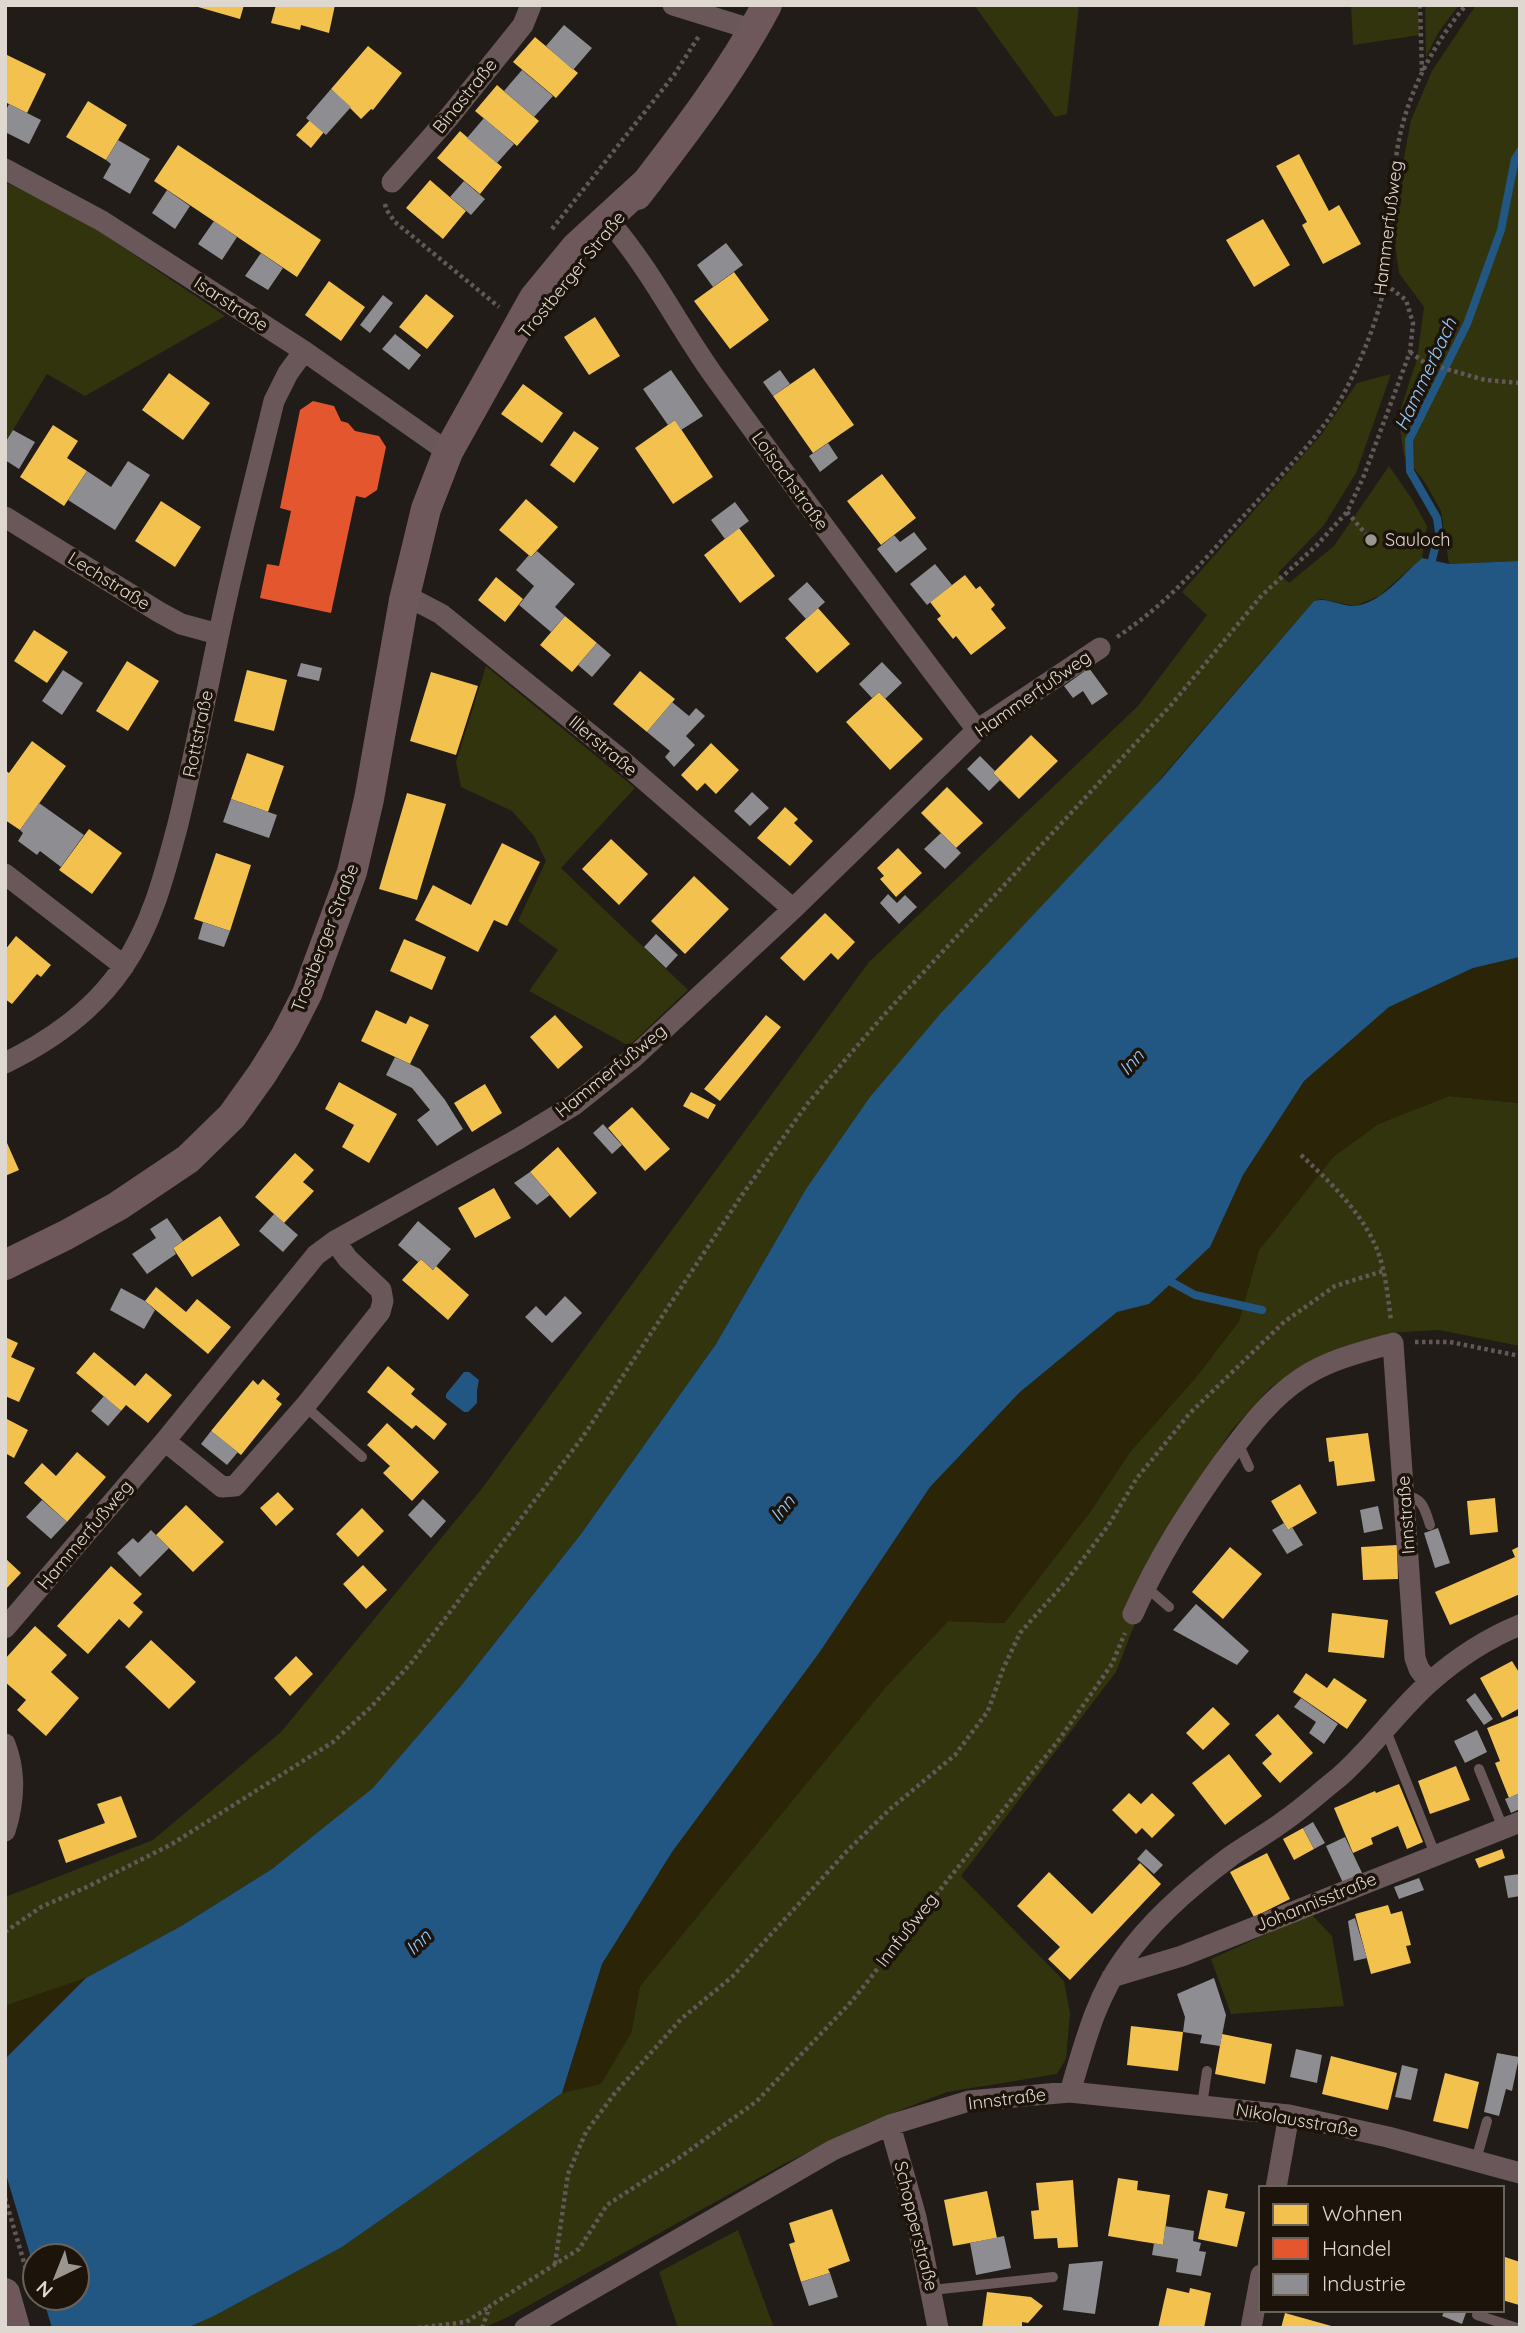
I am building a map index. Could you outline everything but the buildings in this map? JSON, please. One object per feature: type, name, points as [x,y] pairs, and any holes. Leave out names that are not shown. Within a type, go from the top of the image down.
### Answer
[{"type":"main road","name":"Trostberger Straße","points":[[496,368],[687,131],[761,17]]},
{"type":"main road","name":"Trostberger Straße","points":[[5,1265],[118,1206],[188,1159],[232,1116],[285,1037],[307,994],[352,872],[369,799],[404,600],[426,509],[448,452],[534,298],[576,247],[648,181]]},
{"type":"main road","points":[[15,2328],[18,2291]]},
{"type":"street","name":"Binastraße","points":[[393,182],[523,25],[531,5]]},
{"type":"street","points":[[673,5],[711,17],[761,17]]},
{"type":"street","name":"Isarstraße","points":[[5,169],[102,221],[304,351],[448,452]]},
{"type":"street","name":"Loisachstraße","points":[[613,226],[635,251],[706,366],[977,730]]},
{"type":"street","name":"Rottstraße","points":[[5,1063],[47,1039],[85,1011],[124,966],[151,912],[168,863],[190,774],[218,634],[274,401],[288,373],[304,351]]},
{"type":"street","name":"Lechstraße","points":[[5,517],[159,612],[181,624],[218,634]]},
{"type":"street","name":"Illerstraße","points":[[404,600],[418,602],[441,614],[618,757],[793,909]]},
{"type":"street","name":"Hammerfußweg","points":[[5,1628],[165,1441],[316,1255],[335,1241],[519,1139],[574,1105],[633,1058],[793,909],[977,730],[1100,648]]},
{"type":"street","points":[[5,874],[124,966]]},
{"type":"street","points":[[165,1441],[222,1487],[235,1486],[305,1406],[380,1312],[383,1301],[381,1290],[348,1259],[335,1241]]},
{"type":"street","points":[[1133,1614],[1145,1586],[1178,1527],[1252,1423],[1278,1395],[1304,1376],[1338,1359],[1393,1343]]},
{"type":"street","name":"Innstraße","points":[[1393,1343],[1415,1658],[1419,1670],[1429,1682]]},
{"type":"street","name":"Innstraße","points":[[525,2328],[833,2150],[890,2124],[969,2101],[1070,2092],[1088,2031],[1112,1977],[1146,1932],[1187,1892],[1232,1856],[1285,1821],[1341,1775],[1429,1682],[1493,1637],[1520,1625]]},
{"type":"street","points":[[5,1744],[13,1786],[11,1812],[5,1831]]},
{"type":"street","name":"Johannisstraße","points":[[1112,1977],[1182,1956],[1511,1825]]},
{"type":"street","name":"Nikolausstraße","points":[[1070,2092],[1289,2115],[1388,2137],[1520,2173]]},
{"type":"street","points":[[1276,2186],[1289,2115]]},
{"type":"street","name":"Schopperstraße","points":[[890,2124],[916,2217],[938,2328]]},
{"type":"street","points":[[1251,2328],[1259,2286]]},
{"type":"lane","points":[[305,1406],[362,1457]]},
{"type":"lane","points":[[1237,1443],[1249,1467]]},
{"type":"lane","points":[[1405,1496],[1415,1497],[1423,1505],[1430,1525]]},
{"type":"lane","points":[[1145,1586],[1169,1607]]},
{"type":"lane","points":[[1385,1728],[1435,1854]]},
{"type":"lane","points":[[1479,1769],[1511,1825]]},
{"type":"lane","points":[[1202,2105],[1207,2071]]},
{"type":"lane","points":[[1476,2160],[1487,2121]]},
{"type":"lane","points":[[932,2290],[1053,2277]]},
{"type":"lane","points":[[1477,2315],[1517,2328]]},
{"type":"path","points":[[1420,5],[1422,72]]},
{"type":"path","name":"Hammerfußweg","points":[[1100,648],[1141,621],[1175,592],[1328,419],[1352,378],[1385,284],[1396,156],[1404,121],[1422,72],[1451,23],[1466,5]]},
{"type":"path","points":[[550,231],[674,75],[711,17]]},
{"type":"path","points":[[393,182],[384,195],[386,209],[394,222],[506,314]]},
{"type":"path","points":[[5,1932],[41,1907],[172,1844],[333,1742],[372,1706],[412,1662],[582,1438],[742,1195],[808,1103],[883,1016],[1171,705],[1262,595],[1315,547],[1347,512],[1363,478],[1410,352],[1413,323],[1406,300],[1385,284]]},
{"type":"path","points":[[1410,352],[1425,363],[1485,380],[1520,383]]},
{"type":"path","points":[[1347,512],[1371,540]]},
{"type":"path","points":[[1301,1155],[1336,1188],[1358,1215],[1378,1252],[1388,1292],[1393,1343],[1450,1342],[1520,1356]]},
{"type":"path","points":[[555,2264],[568,2174],[586,2132],[615,2093],[681,2019],[732,1977],[846,1852],[890,1809],[955,1755],[988,1711],[1003,1668],[1020,1633],[1067,1580],[1108,1526],[1137,1478],[1189,1413],[1283,1322],[1335,1286],[1382,1270]]},
{"type":"path","name":"Innfußweg","points":[[418,2328],[466,2322],[579,2249],[607,2205],[679,2158],[757,2101],[852,2001],[1061,1737],[1112,1664],[1133,1614]]},
{"type":"path","points":[[5,2198],[18,2291]]},
{"type":"path","points":[[482,2328],[490,2306]]},
{"type":"green space","points":[[974,5],[1079,5],[1067,114],[1055,117]]},
{"type":"green space","points":[[1351,5],[1418,5],[1420,35],[1353,45]]},
{"type":"green space","points":[[1425,5],[1459,5],[1438,33],[1426,57]]},
{"type":"green space","points":[[1476,5],[1520,5],[1520,561],[1449,564],[1441,511],[1426,484],[1404,455],[1398,417],[1417,359],[1424,307],[1399,273],[1395,243],[1400,179],[1411,120],[1432,71]]},
{"type":"green space","points":[[5,182],[72,213],[225,316],[85,396],[47,374],[5,443]]},
{"type":"green space","points":[[1391,374],[1356,473],[1324,525],[1278,573],[1289,583],[1334,546],[1389,466],[1427,526],[1422,558],[1379,596],[1355,606],[1321,599],[1314,601],[806,1189],[716,1344],[581,1534],[460,1687],[373,1789],[272,1869],[183,1925],[86,1978],[5,2006],[5,1897],[153,1840],[281,1732],[480,1491],[869,962],[1138,706],[1207,615],[1182,592],[1321,435],[1357,383]]},
{"type":"green space","points":[[486,666],[635,788],[561,868],[688,990],[629,1046],[529,991],[558,950],[518,921],[546,861],[534,836],[512,811],[461,787],[456,762]]},
{"type":"green space","points":[[1449,1096],[1520,1103],[1520,1346],[1439,1330],[1388,1333],[1311,1363],[1271,1387],[1231,1431],[1178,1513],[1116,1672],[961,1876],[1064,1981],[1070,2013],[1066,2059],[1057,2074],[947,2092],[865,2124],[784,2164],[508,2317],[483,2328],[187,2328],[342,2247],[562,2093],[601,2083],[631,2033],[640,1986],[885,1687],[948,1621],[1004,1623],[1090,1512],[1130,1452],[1197,1376],[1239,1321],[1259,1250],[1333,1157],[1378,1124]]},
{"type":"green space","points":[[1311,1914],[1332,1936],[1344,2006],[1231,2014],[1211,1959]]},
{"type":"green space","points":[[738,2230],[774,2328],[678,2328],[659,2272]]},
{"type":"sand","points":[[1520,957],[1520,1103],[1449,1096],[1378,1124],[1333,1157],[1259,1250],[1239,1321],[1197,1376],[1130,1452],[1090,1512],[1004,1623],[948,1621],[886,1687],[640,1986],[631,2033],[601,2084],[562,2093],[602,1964],[672,1852],[819,1653],[930,1487],[1020,1392],[1117,1312],[1149,1304],[1210,1247],[1243,1175],[1304,1081],[1389,1007],[1473,968]]},
{"type":"sand","points":[[86,1978],[5,2059],[5,2006]]},
{"type":"water","name":"Inn","points":[[1422,558],[1449,564],[1520,561],[1520,957],[1473,968],[1389,1007],[1304,1081],[1243,1175],[1210,1247],[1149,1304],[1117,1312],[1020,1392],[930,1487],[819,1653],[672,1852],[602,1964],[562,2093],[342,2247],[187,2328],[5,2328],[5,2059],[86,1978],[183,1925],[272,1869],[373,1788],[460,1687],[581,1534],[716,1344],[806,1189],[870,1097],[941,1013],[1163,777],[1314,601],[1324,600],[1353,606],[1372,600],[1390,588]]},
{"type":"water","points":[[464,1372],[469,1372],[479,1380],[477,1403],[468,1412],[464,1412],[446,1398],[446,1394]]},
{"type":"pier","points":[[5,2171],[26,2242],[21,2242],[21,2312],[47,2312],[52,2328],[5,2328]]},
{"type":"waterway","name":"Hammerbach","points":[[1430,568],[1439,532],[1437,518],[1410,471],[1409,440],[1467,324],[1501,230],[1515,159],[1520,151]]},
{"type":"waterway","points":[[1166,1279],[1195,1295],[1262,1310]]},
{"type":"place","name":"Sauloch","points":[[1371,540]]}]
